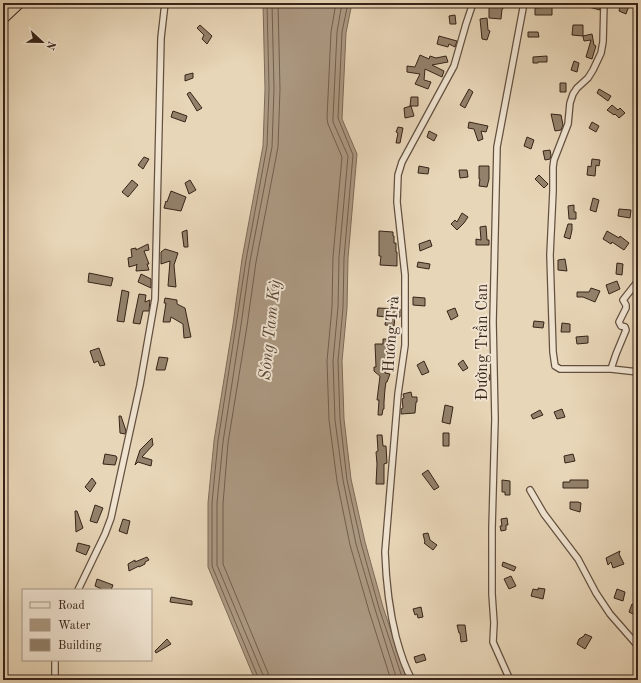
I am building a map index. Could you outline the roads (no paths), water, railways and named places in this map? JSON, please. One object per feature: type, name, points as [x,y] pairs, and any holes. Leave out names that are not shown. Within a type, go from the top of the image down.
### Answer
[{"type":"highway","points":[[3,10],[10,3]]},
{"type":"highway","points":[[3,19],[20,3]]},
{"type":"street","points":[[78,589],[105,534],[111,518],[140,385],[155,299],[161,38],[165,3]]},
{"type":"street","name":"Hương Trà","points":[[412,680],[402,658],[392,622],[385,552],[398,394],[405,345],[406,286],[397,202],[398,179],[402,162],[454,66],[473,3]]},
{"type":"street","name":"Đường Trần Can","points":[[510,680],[493,642],[493,322],[497,147],[524,3]]},
{"type":"street","points":[[604,3],[603,42],[601,53],[588,78],[577,88],[571,98],[568,124],[554,160],[552,172],[553,191],[550,255],[553,352],[555,366],[560,369],[611,369],[638,372]]},
{"type":"street","points":[[611,369],[626,330],[625,327],[621,326],[619,322],[626,308],[624,300],[638,281]]},
{"type":"street","points":[[530,490],[544,514],[578,559],[596,593],[610,614],[638,646]]},
{"type":"street","points":[[55,661],[55,680]]},
{"type":"water","name":"Sông Tam Kỳ","points":[[263,3],[352,3],[346,33],[342,119],[357,154],[348,258],[347,308],[342,361],[344,419],[351,479],[365,542],[383,607],[407,680],[255,680],[208,567],[208,503],[214,441],[242,259],[263,146],[265,89]]}]
